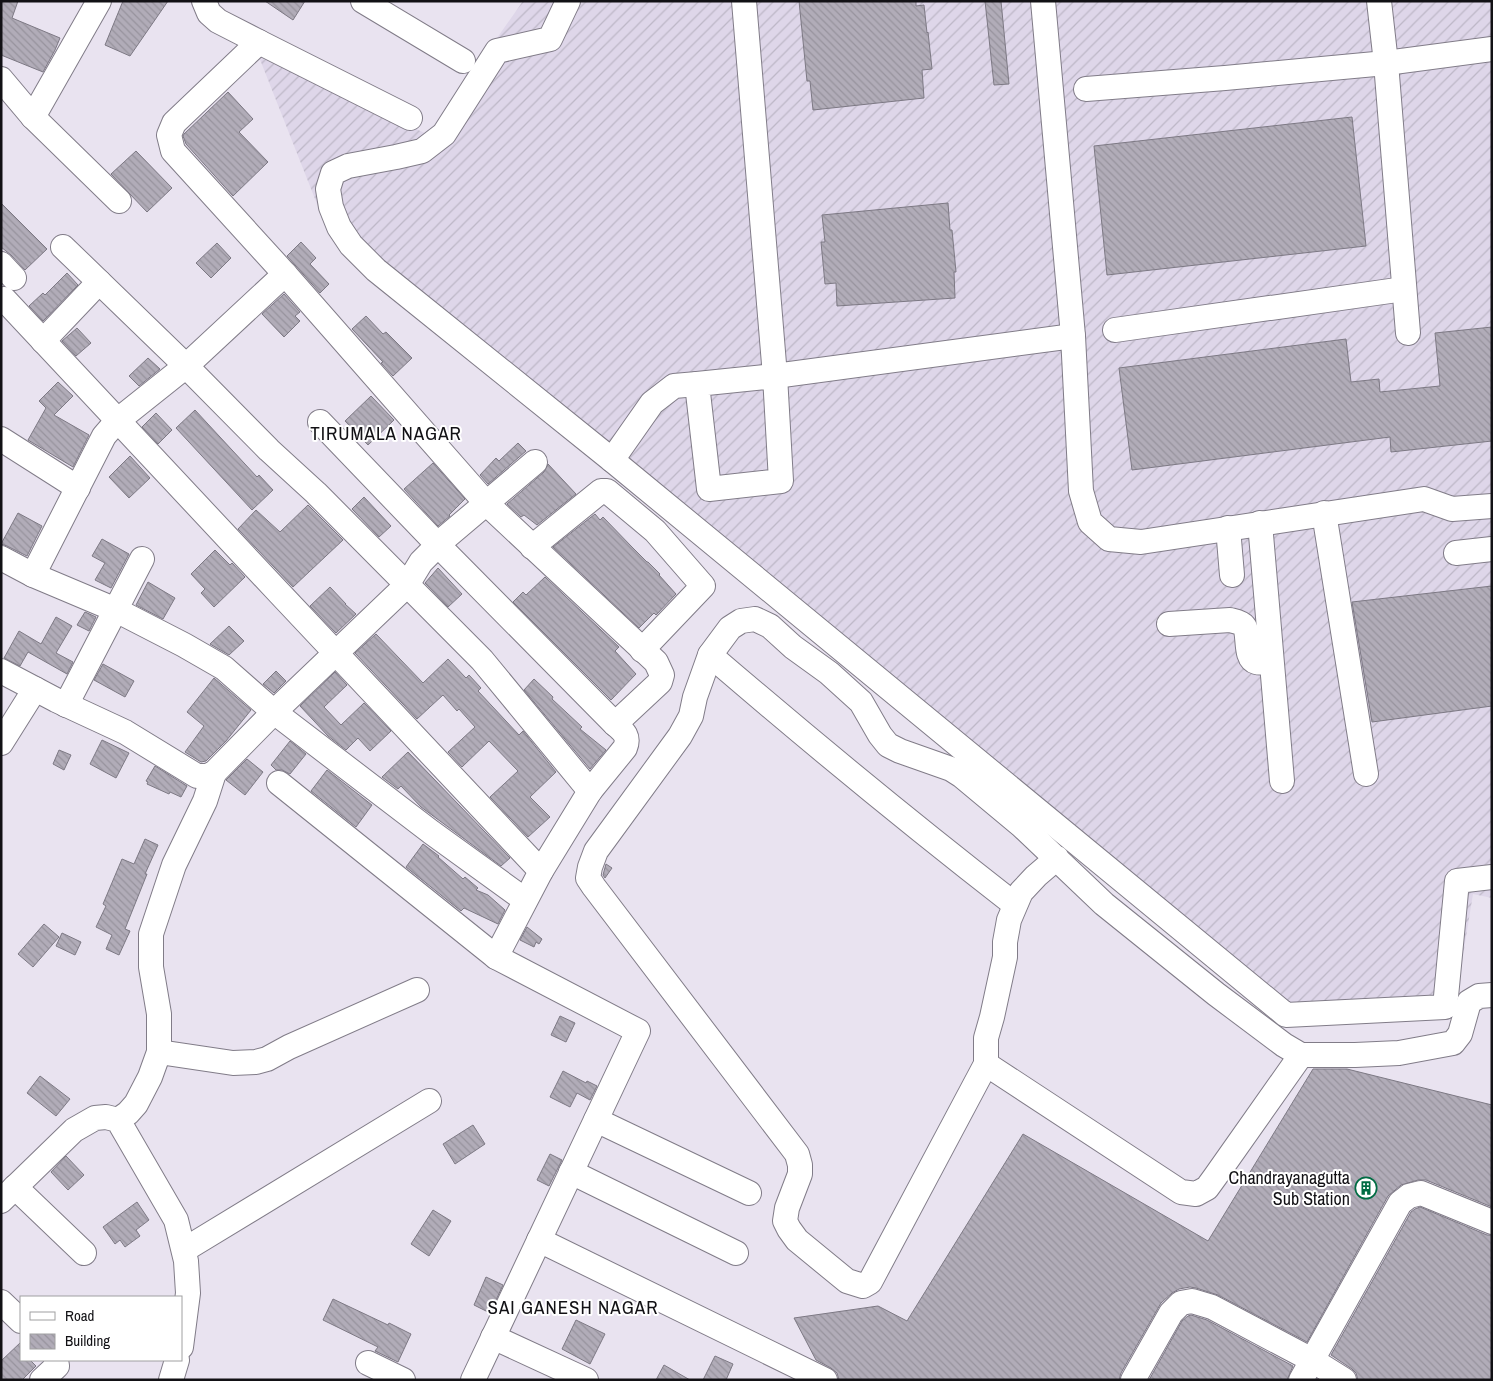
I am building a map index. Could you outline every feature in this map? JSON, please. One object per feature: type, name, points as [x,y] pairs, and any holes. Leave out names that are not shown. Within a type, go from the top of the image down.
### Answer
[{"type":"street","points":[[33,117],[99,1]]},
{"type":"street","points":[[204,1],[209,13],[218,21],[410,118]]},
{"type":"street","points":[[363,1],[463,61]]},
{"type":"street","points":[[568,1],[550,39],[497,51],[444,134],[422,151],[348,166],[333,173],[328,189],[331,207],[339,227],[351,245],[376,270],[612,460],[1286,1015],[1445,1007],[1457,881],[1492,877]]},
{"type":"street","points":[[697,384],[709,489],[781,481],[775,376],[744,1]]},
{"type":"street","points":[[1043,1],[1073,336],[1081,491],[1090,522],[1109,539],[1141,542],[1424,499],[1452,509],[1492,506]]},
{"type":"street","points":[[1379,1],[1386,63],[1408,333]]},
{"type":"street","points":[[259,42],[174,123],[169,135],[173,151],[285,274],[486,503],[656,662],[662,675],[660,682],[615,724]]},
{"type":"street","points":[[1086,89],[1386,63],[1492,49]]},
{"type":"street","points":[[1,79],[33,117],[119,201]]},
{"type":"street","points":[[63,247],[186,366],[269,450],[316,493],[482,660],[590,791]]},
{"type":"street","points":[[33,575],[104,436],[117,422],[186,366],[285,274]]},
{"type":"street","points":[[6,280],[44,340],[117,422],[188,494],[267,581],[336,652],[541,872]]},
{"type":"street","points":[[44,340],[99,282]]},
{"type":"street","points":[[1115,330],[1404,289]]},
{"type":"street","points":[[612,460],[652,403],[674,386],[775,376],[1073,336]]},
{"type":"street","points":[[320,422],[438,546],[626,733],[627,742],[625,748],[590,791],[525,900],[496,957]]},
{"type":"street","points":[[1,439],[78,488]]},
{"type":"street","points":[[1,671],[66,705],[125,732],[197,776],[207,776],[214,773],[274,712],[407,586],[421,562],[535,462]]},
{"type":"street","points":[[532,548],[601,491],[607,491],[655,531],[703,586],[642,650]]},
{"type":"street","points":[[1324,513],[1366,774]]},
{"type":"street","points":[[1260,523],[1282,781]]},
{"type":"street","points":[[1228,528],[1232,575]]},
{"type":"street","points":[[1456,553],[1492,549]]},
{"type":"street","points":[[1,558],[33,575],[116,610],[224,668],[274,712],[431,832],[525,900]]},
{"type":"street","points":[[66,705],[142,559]]},
{"type":"street","points":[[1057,858],[1021,892],[1014,904],[1005,942],[1005,957],[986,1038],[986,1064],[870,1282],[863,1286],[847,1281],[797,1240],[785,1221],[787,1208],[800,1174],[797,1154],[588,878],[596,851],[680,736],[691,716],[695,697],[710,655],[730,628],[741,621],[755,619],[770,626],[861,702],[888,745],[900,752],[951,768],[1022,826],[1057,858],[1104,904],[1216,994],[1284,1045],[1301,1055],[1399,1053],[1453,1043],[1460,1034],[1470,1002],[1479,996],[1492,995]]},
{"type":"street","points":[[1169,624],[1230,620],[1237,622],[1244,625],[1246,630],[1252,660],[1256,662],[1271,661]]},
{"type":"street","points":[[710,655],[814,744],[1014,904]]},
{"type":"street","points":[[1,743],[36,689]]},
{"type":"street","points":[[118,1120],[136,1104],[150,1077],[159,1052],[159,1014],[151,967],[151,934],[174,865],[205,801],[214,773]]},
{"type":"street","points":[[279,783],[496,957],[638,1031],[473,1380]]},
{"type":"street","points":[[159,1052],[233,1063],[256,1062],[267,1059],[289,1047],[417,990]]},
{"type":"street","points":[[986,1064],[1181,1192],[1196,1194],[1207,1188],[1301,1055]]},
{"type":"street","points":[[184,1250],[429,1101]]},
{"type":"street","points":[[84,1253],[8,1194],[74,1130],[95,1118],[106,1117],[118,1120],[176,1220],[186,1261],[188,1294],[182,1339]]},
{"type":"street","points":[[596,1120],[749,1193]]},
{"type":"street","points":[[571,1172],[736,1253]]},
{"type":"street","points":[[1307,1370],[1400,1204],[1409,1196],[1421,1193],[1492,1222]]},
{"type":"street","points":[[539,1240],[825,1380]]},
{"type":"street","points":[[1133,1380],[1171,1313],[1181,1303],[1192,1301],[1212,1307],[1307,1370],[1344,1380]]},
{"type":"street","points":[[1,1302],[20,1320]]},
{"type":"street","points":[[493,1337],[586,1380]]},
{"type":"street","points":[[42,1380],[57,1366],[56,1361]]},
{"type":"street","points":[[171,1380],[178,1361]]},
{"type":"street","points":[[368,1363],[403,1380]]},
{"type":"shaded area","points":[[523,1],[1492,1],[1492,898],[1473,894],[1454,1011],[1280,1022],[351,255],[317,204],[259,57],[429,135]]},
{"type":"building","points":[[1,1],[18,1],[12,18],[60,38],[43,72],[1,55]]},
{"type":"building","points":[[123,1],[168,1],[130,56],[105,45]]},
{"type":"building","points":[[265,1],[305,1],[293,20]]},
{"type":"building","points":[[799,1],[916,1],[916,6],[924,5],[932,69],[922,70],[924,98],[813,110],[810,81],[807,81]]},
{"type":"building","points":[[985,1],[1001,1],[1009,84],[994,85]]},
{"type":"building","points":[[228,92],[253,119],[239,132],[268,162],[233,196],[186,144],[183,136]]},
{"type":"building","points":[[1352,117],[1366,246],[1107,275],[1094,146]]},
{"type":"building","points":[[136,151],[172,188],[147,212],[111,174]]},
{"type":"building","points":[[1,203],[47,249],[25,270],[1,247]]},
{"type":"building","points":[[948,203],[956,272],[954,272],[955,298],[837,306],[836,283],[825,284],[821,242],[825,242],[822,215]]},
{"type":"building","points":[[301,242],[316,258],[310,264],[329,284],[320,293],[287,256]]},
{"type":"building","points":[[217,243],[231,258],[211,278],[196,263]]},
{"type":"building","points":[[67,273],[78,285],[43,321],[29,306],[43,293],[45,295]]},
{"type":"building","points":[[284,294],[300,312],[295,316],[300,321],[284,337],[262,314]]},
{"type":"building","points":[[366,316],[383,334],[386,332],[412,358],[393,376],[381,363],[383,362],[352,329]]},
{"type":"building","points":[[1492,327],[1492,441],[1391,452],[1390,437],[1132,470],[1119,368],[1346,339],[1351,382],[1379,379],[1380,392],[1440,386],[1435,333]]},
{"type":"building","points":[[77,328],[91,343],[76,356],[62,341]]},
{"type":"building","points":[[148,358],[160,369],[139,386],[129,376]]},
{"type":"building","points":[[58,382],[73,396],[54,415],[89,435],[73,467],[28,440],[46,408],[39,401]]},
{"type":"building","points":[[371,396],[394,420],[368,445],[345,421]]},
{"type":"building","points":[[195,410],[257,477],[259,475],[273,490],[252,510],[176,428]]},
{"type":"building","points":[[156,413],[172,430],[158,444],[142,427]]},
{"type":"building","points":[[518,443],[526,451],[488,484],[480,475],[496,458],[499,461]]},
{"type":"building","points":[[130,456],[150,478],[129,498],[109,477]]},
{"type":"building","points":[[433,463],[465,499],[438,526],[404,489]]},
{"type":"building","points":[[548,464],[576,494],[537,525],[524,515],[521,517],[507,504],[544,472]]},
{"type":"building","points":[[364,497],[391,526],[379,537],[352,509]]},
{"type":"building","points":[[308,505],[343,540],[293,587],[238,529],[256,510],[280,532]]},
{"type":"building","points":[[18,513],[42,526],[27,556],[1,544]]},
{"type":"building","points":[[595,514],[600,520],[603,517],[660,574],[676,594],[656,615],[654,613],[639,628],[553,547]]},
{"type":"building","points":[[102,539],[129,554],[111,588],[95,580],[105,563],[92,556]]},
{"type":"building","points":[[215,550],[230,565],[232,563],[245,577],[214,607],[201,593],[205,589],[191,574]]},
{"type":"building","points":[[438,568],[462,594],[448,607],[425,583]]},
{"type":"building","points":[[545,577],[619,647],[615,651],[636,674],[611,700],[513,602],[523,592],[526,595]]},
{"type":"building","points":[[148,582],[175,598],[163,619],[136,605]]},
{"type":"building","points":[[1492,586],[1492,706],[1372,722],[1352,602]]},
{"type":"building","points":[[330,587],[356,614],[336,633],[310,606]]},
{"type":"building","points":[[85,612],[96,617],[89,631],[77,625]]},
{"type":"building","points":[[56,617],[72,626],[56,653],[73,662],[67,674],[28,652],[20,666],[4,658],[19,631],[41,644]]},
{"type":"building","points":[[229,626],[244,641],[229,655],[210,644]]},
{"type":"building","points":[[376,634],[423,683],[448,659],[466,678],[469,675],[481,688],[478,691],[519,735],[523,731],[556,772],[530,797],[550,817],[528,837],[490,797],[518,771],[489,741],[462,767],[448,752],[475,727],[443,695],[417,719],[355,653]]},
{"type":"building","points":[[103,664],[134,681],[125,697],[94,680]]},
{"type":"building","points":[[276,671],[286,681],[274,693],[263,684]]},
{"type":"building","points":[[335,672],[347,685],[324,707],[341,725],[364,703],[391,731],[370,751],[358,738],[346,750],[328,736],[300,706]]},
{"type":"building","points":[[214,678],[251,710],[226,741],[206,761],[201,762],[185,752],[204,726],[187,712]]},
{"type":"building","points":[[534,679],[582,727],[580,729],[606,750],[590,769],[524,690]]},
{"type":"building","points":[[102,740],[129,753],[116,778],[90,764]]},
{"type":"building","points":[[290,741],[306,754],[290,774],[282,770],[276,770],[271,765]]},
{"type":"building","points":[[59,750],[71,755],[64,770],[53,764]]},
{"type":"building","points":[[408,752],[510,858],[501,866],[421,807],[401,786],[398,789],[382,777]]},
{"type":"building","points":[[247,759],[263,772],[245,795],[226,780]]},
{"type":"building","points":[[155,766],[187,786],[181,797],[147,784],[148,782],[146,781]]},
{"type":"building","points":[[327,770],[372,805],[356,827],[311,791]]},
{"type":"building","points":[[145,839],[158,845],[125,929],[130,931],[119,955],[106,949],[112,935],[96,927],[106,906],[103,904],[122,859],[134,864]]},
{"type":"building","points":[[423,844],[439,856],[463,879],[465,877],[478,888],[476,890],[488,895],[505,910],[498,924],[464,908],[461,911],[406,867]]},
{"type":"building","points":[[606,864],[612,868],[605,878],[603,875]]},
{"type":"building","points":[[44,924],[59,937],[33,967],[18,954]]},
{"type":"building","points":[[527,927],[542,939],[539,944],[536,942],[534,947],[520,940]]},
{"type":"building","points":[[62,933],[81,942],[75,955],[56,946]]},
{"type":"building","points":[[560,1016],[575,1023],[566,1042],[551,1035]]},
{"type":"building","name":"Chandrayanagutta Sub Station","points":[[1313,1069],[1347,1069],[1492,1105],[1492,1207],[1426,1180],[1418,1180],[1401,1185],[1388,1196],[1307,1342],[1218,1295],[1190,1287],[1179,1289],[1161,1303],[1121,1373],[1119,1380],[839,1380],[837,1373],[816,1360],[794,1318],[878,1306],[907,1321],[1023,1134],[1208,1241]]},
{"type":"building","points":[[563,1071],[586,1083],[587,1081],[597,1086],[590,1100],[577,1093],[570,1107],[550,1097]]},
{"type":"building","points":[[40,1076],[70,1099],[56,1116],[27,1093]]},
{"type":"building","points":[[473,1125],[485,1144],[455,1164],[443,1144]]},
{"type":"building","points":[[550,1154],[562,1160],[549,1186],[537,1180]]},
{"type":"building","points":[[66,1156],[84,1175],[68,1190],[51,1172]]},
{"type":"building","points":[[137,1202],[149,1220],[136,1230],[140,1236],[125,1247],[120,1240],[115,1244],[103,1227]]},
{"type":"building","points":[[1420,1207],[1487,1235],[1492,1235],[1492,1380],[1358,1380],[1356,1373],[1352,1369],[1331,1355],[1411,1212]]},
{"type":"building","points":[[433,1210],[451,1221],[429,1256],[411,1244]]},
{"type":"building","points":[[486,1277],[503,1285],[490,1313],[474,1305]]},
{"type":"building","points":[[333,1299],[411,1334],[398,1362],[375,1351],[378,1347],[323,1320]]},
{"type":"building","points":[[1191,1315],[1207,1320],[1293,1366],[1287,1380],[1149,1380],[1182,1321]]},
{"type":"building","points":[[576,1320],[605,1334],[590,1364],[562,1349]]},
{"type":"building","points":[[20,1343],[20,1361],[31,1361],[36,1366],[22,1380],[1,1380],[1,1361]]},
{"type":"building","points":[[715,1356],[733,1364],[726,1380],[703,1380]]},
{"type":"building","points":[[664,1365],[690,1380],[656,1380]]},
{"type":"place","name":"Chandrayanagutta Sub Station","points":[[1366,1188]]},
{"type":"district","name":"TIRUMALA NAGAR","points":[[386,433]]},
{"type":"district","name":"SAI GANESH NAGAR","points":[[573,1307]]}]
